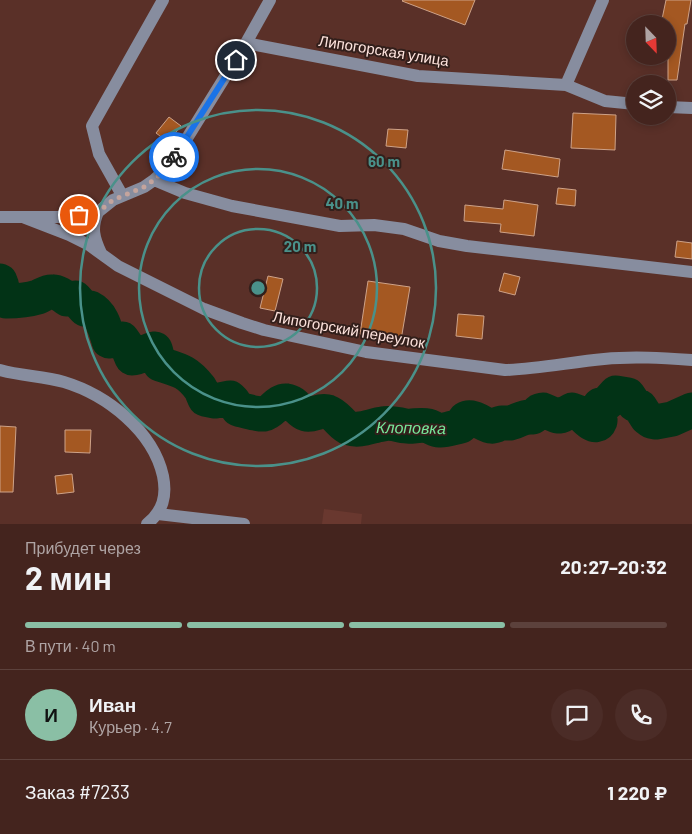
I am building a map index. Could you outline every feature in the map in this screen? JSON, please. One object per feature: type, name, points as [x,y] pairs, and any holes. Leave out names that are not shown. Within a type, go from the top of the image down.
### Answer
[{"type":"street","points":[[122,196],[100,154],[92,126],[163,0]]},
{"type":"street","points":[[102,255],[94,236],[95,219],[98,212],[113,200],[144,187],[167,168],[246,43],[270,0]]},
{"type":"street","points":[[566,85],[603,0]]},
{"type":"street","name":"Липогорская улица","points":[[246,43],[418,76],[566,85],[605,101],[626,103]]},
{"type":"street","points":[[676,107],[692,108]]},
{"type":"street","points":[[154,180],[185,193],[232,206],[321,223],[340,226],[389,226],[439,241],[467,246],[692,272]]},
{"type":"street","points":[[0,218],[60,217],[98,212]]},
{"type":"street","name":"Липогорский переулок","points":[[25,218],[89,244],[102,255],[126,270],[204,310],[264,330],[366,352],[505,370],[523,370],[605,359],[692,360]]},
{"type":"street","points":[[0,370],[64,382],[92,393],[119,411],[132,423],[153,452],[164,480],[163,504],[158,514],[147,524]]},
{"type":"street","points":[[158,514],[244,524]]},
{"type":"shaded area","points":[[324,509],[362,514],[361,524],[322,524]]},
{"type":"building","points":[[403,0],[475,0],[465,25]]},
{"type":"building","points":[[666,0],[691,0],[687,24],[685,24],[677,80],[676,75],[668,75],[668,65],[676,65],[676,15],[663,15]]},
{"type":"building","points":[[573,113],[616,115],[615,150],[571,148]]},
{"type":"building","points":[[169,117],[181,126],[168,142],[156,133]]},
{"type":"building","points":[[388,129],[408,130],[406,148],[386,146]]},
{"type":"building","points":[[505,150],[560,159],[558,177],[502,169]]},
{"type":"building","points":[[558,188],[576,190],[575,206],[556,204]]},
{"type":"building","points":[[504,200],[538,205],[534,236],[500,232],[501,224],[464,221],[465,205],[503,209]]},
{"type":"building","points":[[677,241],[692,243],[692,259],[675,257]]},
{"type":"building","points":[[504,273],[520,277],[515,295],[499,291]]},
{"type":"building","points":[[268,276],[283,279],[275,311],[260,308]]},
{"type":"building","points":[[368,281],[410,287],[401,340],[360,334]]},
{"type":"building","points":[[458,314],[484,316],[482,339],[456,336]]},
{"type":"building","points":[[0,426],[16,427],[13,492],[0,492]]},
{"type":"building","points":[[65,430],[91,430],[90,453],[65,452]]},
{"type":"building","points":[[72,474],[74,492],[57,494],[55,476]]},
{"type":"waterway","name":"Клоповка","points":[[0,281],[6,301],[30,299],[51,292],[59,293],[67,299],[75,298],[85,309],[90,308],[97,314],[109,341],[122,339],[132,358],[155,349],[160,364],[187,375],[200,388],[205,399],[215,401],[230,398],[238,409],[255,413],[267,413],[280,402],[287,401],[306,414],[322,411],[328,412],[334,415],[346,427],[353,429],[389,423],[409,426],[425,425],[441,430],[461,426],[465,419],[468,418],[493,426],[501,423],[510,423],[526,417],[533,417],[543,410],[557,416],[572,410],[580,413],[596,425],[600,421],[598,408],[600,405],[607,403],[616,393],[628,395],[651,421],[672,419],[692,410]]},
{"type":"way so far","points":[[79,215],[98,212],[113,200],[144,187],[167,168],[174,157]]},
{"type":"route","points":[[174,157],[236,60]]}]
